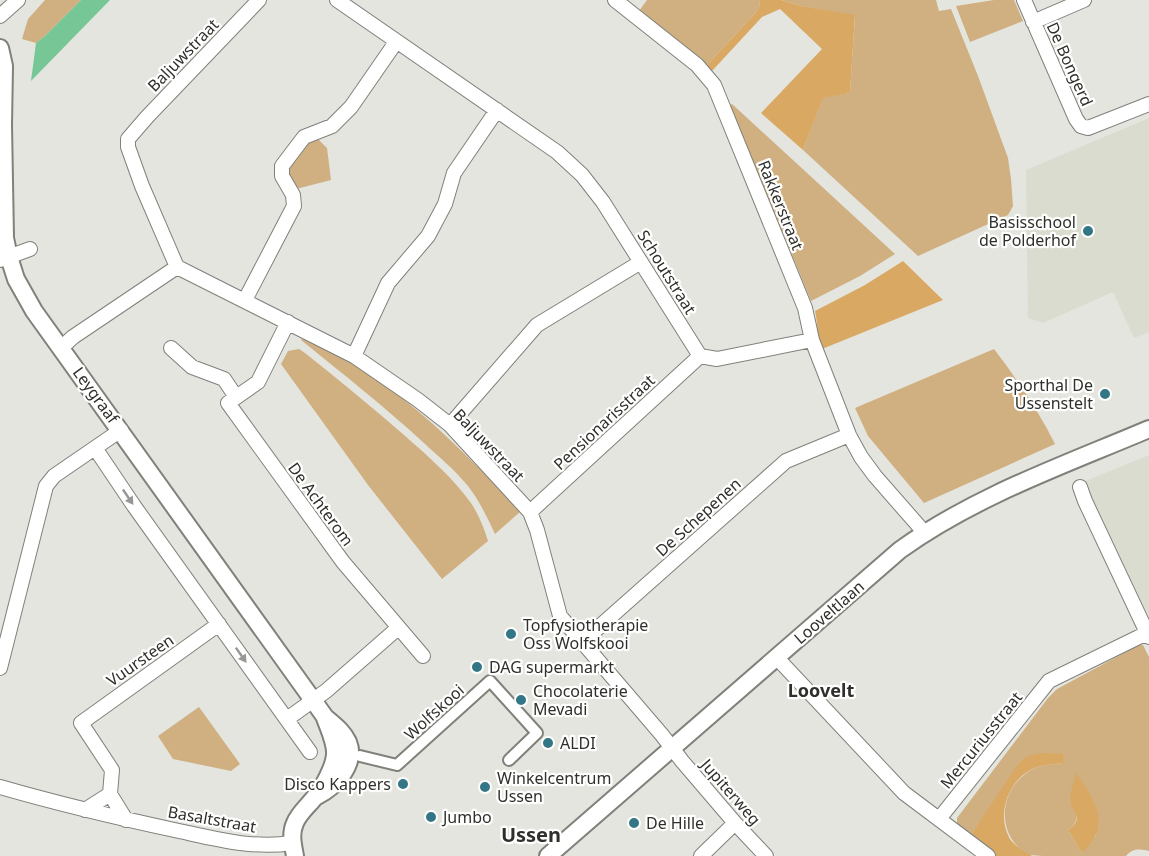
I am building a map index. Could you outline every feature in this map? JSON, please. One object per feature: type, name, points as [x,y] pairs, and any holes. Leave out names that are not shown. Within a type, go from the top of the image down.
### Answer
[{"type":"street","points":[[0,16],[18,0]]},
{"type":"street","name":"Baljuwstraat","points":[[259,0],[128,139],[128,147],[142,186],[177,267],[354,356],[450,425],[530,512],[560,616],[672,748]]},
{"type":"street","name":"Schoutstraat","points":[[337,0],[557,152],[582,175],[603,202],[700,356]]},
{"type":"street","name":"Rakkerstraat","points":[[615,0],[697,65],[714,85],[805,308],[812,340]]},
{"type":"street","name":"De Bongerd","points":[[1024,0],[1081,126],[1088,128],[1149,104]]},
{"type":"street","points":[[1034,22],[1084,0]]},
{"type":"street","points":[[245,300],[294,206],[293,195],[277,168],[304,137],[332,126],[351,107],[396,42]]},
{"type":"street","name":"Leygraaf","points":[[0,48],[4,66],[4,259],[26,297],[121,430],[307,705],[325,717],[348,741],[350,755],[348,766],[341,776],[300,814],[294,824],[294,850]]},
{"type":"street","points":[[354,356],[388,283],[428,236],[445,204],[454,173],[497,110]]},
{"type":"street","points":[[4,259],[30,249]]},
{"type":"street","points":[[450,425],[537,325],[642,262]]},
{"type":"street","points":[[61,348],[73,337],[177,267]]},
{"type":"street","points":[[171,348],[192,367],[224,379],[236,397],[258,382],[288,322]]},
{"type":"street","points":[[700,356],[717,359],[812,340],[849,435],[861,457],[875,477],[924,532]]},
{"type":"street","name":"Pensionarisstraat","points":[[530,512],[700,356]]},
{"type":"street","name":"De Achterom","points":[[236,397],[228,403],[240,420],[343,562],[423,656]]},
{"type":"street","name":"Looveltlaan","points":[[548,856],[900,550],[924,532],[973,505],[1149,429]]},
{"type":"street","points":[[0,668],[46,486],[54,476],[121,430]]},
{"type":"street","name":"De Schepenen","points":[[582,643],[786,461],[849,435]]},
{"type":"street","points":[[94,448],[310,752]]},
{"type":"street","points":[[1080,487],[1148,635]]},
{"type":"street","name":"Vuursteen","points":[[110,794],[112,770],[81,723],[219,624]]},
{"type":"street","points":[[287,719],[326,691],[398,628]]},
{"type":"street","name":"Mercuriusstraat","points":[[939,819],[1049,681],[1148,635]]},
{"type":"street","points":[[777,658],[904,793],[988,856]]},
{"type":"street","name":"Wolfskooi","points":[[360,756],[397,765],[490,681],[537,733],[509,760]]},
{"type":"street","name":"Jupiterweg","points":[[672,748],[766,856]]},
{"type":"street","name":"Basaltstraat","points":[[0,787],[126,820],[238,843],[279,845],[294,850]]},
{"type":"street","points":[[85,810],[110,794],[126,820]]},
{"type":"street","points":[[701,856],[735,823]]},
{"type":"shaded area","points":[[45,0],[81,0],[36,43],[22,39],[28,19]]},
{"type":"shaded area","points":[[81,0],[110,0],[31,81],[36,43]]},
{"type":"shaded area","points":[[647,0],[760,0],[757,11],[706,66],[639,11]]},
{"type":"shaded area","points":[[760,0],[781,0],[855,15],[850,93],[823,98],[803,150],[761,113],[822,49],[780,9],[762,17],[712,71],[706,66],[757,11]]},
{"type":"shaded area","points":[[781,0],[936,0],[939,11],[951,9],[1008,158],[1013,206],[1008,215],[918,256],[803,150],[823,97],[850,93],[855,16]]},
{"type":"shaded area","points":[[994,0],[1014,0],[1023,21],[970,42],[956,6]]},
{"type":"shaded area","points":[[732,104],[895,254],[860,276],[811,301],[786,240],[757,183],[729,106]]},
{"type":"shaded area","name":"Basisschool de Polderhof","points":[[1149,118],[1149,332],[1134,338],[1113,292],[1043,323],[1028,318],[1026,170]]},
{"type":"shaded area","points":[[317,138],[327,148],[331,180],[296,189],[287,176],[287,168],[307,142]]},
{"type":"shaded area","points":[[903,261],[943,300],[822,349],[815,311],[865,285]]},
{"type":"shaded area","points":[[302,339],[348,361],[396,393],[461,450],[520,512],[495,534],[476,497],[458,475],[395,417]]},
{"type":"shaded area","points":[[299,349],[422,451],[456,484],[474,508],[488,541],[442,579],[368,485],[281,364],[288,351]]},
{"type":"shaded area","points":[[994,349],[1027,395],[1055,444],[924,503],[868,436],[855,408]]},
{"type":"shaded area","points":[[1149,455],[1149,628],[1083,482]]},
{"type":"shaded area","points":[[1139,645],[1143,645],[1149,657],[1149,851],[1136,850],[1126,856],[1043,856],[1030,855],[1019,848],[1007,829],[1005,817],[1009,794],[1015,784],[1032,769],[1062,764],[1064,754],[1031,755],[971,835],[957,824],[957,818],[1057,689]],"holes":[[[1069,799],[1096,835],[1082,853],[1068,830],[1076,819]]]},
{"type":"shaded area","points":[[199,707],[240,764],[231,771],[173,759],[158,736]]},
{"type":"shaded area","points":[[1064,754],[1063,764],[1042,766],[1023,775],[1008,797],[1004,814],[1004,823],[1010,839],[1017,847],[1032,856],[996,856],[971,835],[1022,760],[1031,755]]},
{"type":"shaded area","points":[[1076,773],[1095,803],[1099,823],[1097,833],[1082,853],[1068,830],[1077,818],[1070,802]]},
{"type":"place","name":"Basisschool de Polderhof","points":[[1088,231]]},
{"type":"place","name":"Sporthal De Ussenstelt","points":[[1105,394]]},
{"type":"place","name":"Topfysiotherapie Oss Wolfskooi","points":[[511,634]]},
{"type":"place","name":"DAG supermarkt","points":[[477,667]]},
{"type":"place","name":"Chocolaterie Mevadi","points":[[521,700]]},
{"type":"place","name":"ALDI","points":[[548,743]]},
{"type":"place","name":"Disco Kappers","points":[[403,784]]},
{"type":"place","name":"Winkelcentrum Ussen","points":[[485,787]]},
{"type":"place","name":"Jumbo","points":[[431,817]]},
{"type":"place","name":"De Hille","points":[[634,823]]},
{"type":"district","name":"Loovelt","points":[[821,690]]},
{"type":"district","name":"Ussen","points":[[531,834]]}]
